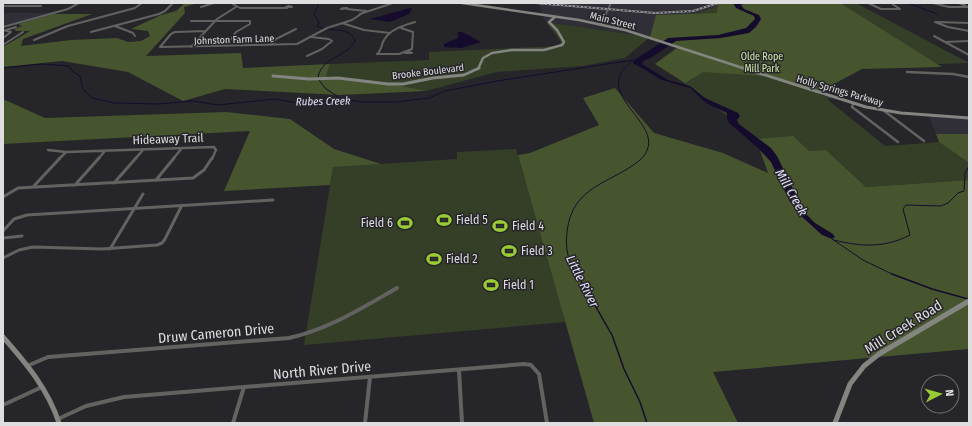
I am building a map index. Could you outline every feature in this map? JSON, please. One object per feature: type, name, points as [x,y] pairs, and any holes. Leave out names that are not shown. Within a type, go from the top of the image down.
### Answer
[{"type":"main road","name":"Main Street","points":[[462,3],[601,24],[687,50]]},
{"type":"main road","name":"Brooke Boulevard","points":[[273,76],[309,79],[342,78],[396,84],[464,75],[480,69],[483,58],[493,52],[560,47],[564,42],[557,30],[549,22],[555,17]]},
{"type":"main road","name":"Holly Springs Parkway","points":[[687,50],[853,104],[909,114],[969,118]]},
{"type":"main road","name":"Mill Creek Road","points":[[835,423],[846,393],[857,373],[863,367],[880,353],[922,330],[968,301]]},
{"type":"main road","points":[[3,337],[42,387],[58,421]]},
{"type":"street","points":[[3,6],[6,3]]},
{"type":"street","points":[[3,29],[68,10],[79,3]]},
{"type":"street","points":[[34,40],[68,26],[131,9],[142,3]]},
{"type":"street","points":[[91,32],[162,12],[173,3]]},
{"type":"street","points":[[201,7],[214,3]]},
{"type":"street","points":[[231,3],[236,7]]},
{"type":"street","points":[[381,3],[387,5]]},
{"type":"street","name":"Johnston Farm Lane","points":[[206,30],[175,32],[171,34],[160,47],[192,48],[297,44],[323,29],[356,18],[366,11],[393,3]]},
{"type":"street","points":[[601,24],[611,3]]},
{"type":"street","points":[[868,3],[885,10],[900,8],[891,3]]},
{"type":"street","points":[[933,3],[949,7],[969,7]]},
{"type":"street","points":[[959,3],[969,7]]},
{"type":"street","points":[[3,6],[41,6]]},
{"type":"street","points":[[192,48],[206,30],[228,10],[236,7],[286,8]]},
{"type":"street","points":[[347,9],[366,11]]},
{"type":"street","points":[[191,21],[217,20],[250,22],[233,35],[226,46]]},
{"type":"street","points":[[401,28],[410,30],[414,34],[412,49],[409,52],[412,53],[393,55],[378,54],[385,39],[390,33],[401,28],[415,22]]},
{"type":"street","points":[[969,23],[935,22],[969,31]]},
{"type":"street","points":[[342,23],[364,30],[390,33]]},
{"type":"street","points":[[115,26],[133,33],[135,36]]},
{"type":"street","points":[[3,29],[16,27]]},
{"type":"street","points":[[3,29],[11,33],[3,38]]},
{"type":"street","points":[[271,45],[276,39],[296,29]]},
{"type":"street","points":[[3,43],[23,32]]},
{"type":"street","points":[[934,36],[969,55]]},
{"type":"street","points":[[306,56],[322,49],[332,41],[329,39],[310,37]]},
{"type":"street","points":[[943,42],[969,41]]},
{"type":"street","points":[[907,72],[926,74],[946,72],[969,77]]},
{"type":"street","points":[[853,104],[852,107],[898,142]]},
{"type":"street","points":[[882,110],[924,141]]},
{"type":"street","name":"Hideaway Trail","points":[[3,197],[14,190],[33,187],[186,179],[199,176],[216,150],[214,147],[66,152],[48,150]]},
{"type":"street","points":[[156,180],[182,148]]},
{"type":"street","points":[[114,183],[143,150]]},
{"type":"street","points":[[74,185],[105,151]]},
{"type":"street","points":[[33,187],[66,152]]},
{"type":"street","points":[[110,249],[143,194]]},
{"type":"street","points":[[3,231],[14,220],[28,214],[273,200]]},
{"type":"street","points":[[3,258],[19,250],[33,247],[110,249],[157,245],[162,243],[182,205]]},
{"type":"street","points":[[3,238],[22,236]]},
{"type":"street","name":"Druw Cameron Drive","points":[[27,366],[48,357],[302,336],[330,326],[397,288]]},
{"type":"street","name":"North River Drive","points":[[58,421],[86,406],[108,400],[244,387],[524,364],[531,365],[539,374],[547,423]]},
{"type":"street","points":[[460,370],[462,423]]},
{"type":"street","points":[[365,423],[370,377]]},
{"type":"street","points":[[3,405],[42,387]]},
{"type":"street","points":[[233,423],[244,387]]},
{"type":"shaded area","points":[[539,3],[718,3],[717,13],[650,37],[546,22],[542,15]]},
{"type":"shaded area","points":[[3,13],[55,13],[3,28]]},
{"type":"shaded area","points":[[929,116],[969,118],[969,134],[936,134]]},
{"type":"green space","points":[[185,3],[198,3],[184,7],[185,13],[146,56],[241,53],[243,68],[330,64],[325,79],[376,82],[426,91],[340,95],[225,89],[183,101],[128,72],[62,61],[3,67],[3,47],[30,31],[16,31],[14,29],[22,26],[18,24],[54,14],[92,14],[23,39],[21,46],[71,40],[117,38],[128,42],[141,41],[150,36],[148,31],[131,29],[161,15],[176,11]]},
{"type":"green space","points":[[718,3],[840,3],[942,67],[862,69],[817,93],[764,76],[703,72],[685,83],[655,64],[679,47],[650,37],[656,15],[717,13]]},
{"type":"green space","name":"Olde Rope Mill Park","points":[[727,3],[856,3],[969,63],[855,67],[816,90],[821,95],[832,98],[827,99],[885,146],[939,142],[969,163],[969,180],[866,187],[826,150],[809,151],[756,139],[729,123],[731,119],[714,106],[707,103],[680,80],[655,64],[678,46],[701,14],[699,12]]},
{"type":"green space","points":[[546,22],[650,37],[625,58],[583,66],[497,72],[426,91],[394,84],[325,79],[330,64],[429,60],[429,52],[559,46],[561,42]]},
{"type":"green space","points":[[615,88],[654,133],[723,153],[768,173],[756,139],[793,136],[809,151],[826,150],[866,187],[969,180],[969,349],[713,372],[738,423],[594,423],[518,155],[530,153],[599,125],[583,98]]},
{"type":"green space","points":[[3,99],[45,118],[226,112],[290,119],[334,149],[381,164],[333,167],[330,185],[224,191],[250,131],[3,144]]},
{"type":"green space","points":[[936,134],[969,134],[969,163],[939,142]]},
{"type":"green space","points":[[516,149],[566,322],[304,345],[333,167],[457,159],[457,152]]},
{"type":"water","points":[[733,3],[745,3],[741,5],[744,9],[759,15],[761,19],[756,27],[749,33],[721,38],[676,41],[649,59],[644,60],[642,64],[668,80],[690,86],[705,98],[738,113],[740,116],[737,120],[739,124],[771,148],[777,156],[804,212],[815,223],[833,234],[835,237],[832,239],[822,235],[798,213],[789,200],[771,162],[757,147],[729,123],[727,113],[706,103],[690,88],[662,80],[633,63],[633,61],[668,38],[718,35],[746,28],[755,19],[754,16],[736,8]]},
{"type":"water","points":[[410,8],[412,9],[409,14],[390,22],[370,19]]},
{"type":"water","points":[[458,32],[462,32],[481,42],[461,48],[444,47],[444,44],[458,38]]},
{"type":"waterway","points":[[319,3],[314,15],[319,22],[317,26],[323,28]]},
{"type":"waterway","points":[[908,3],[937,14]]},
{"type":"waterway","points":[[318,77],[324,65],[346,51],[355,41],[348,32],[329,29]]},
{"type":"waterway","name":"Rubes Creek","points":[[341,99],[362,102],[396,102],[429,98],[445,91],[497,81],[633,60]]},
{"type":"waterway","name":"Little River","points":[[577,275],[569,260],[566,244],[570,216],[576,204],[594,187],[629,168],[640,160],[648,149],[648,138],[644,128],[622,97],[619,86],[621,73],[632,61]]},
{"type":"waterway","name":"Rubes Creek","points":[[3,68],[42,64],[69,66],[73,72],[80,76],[83,89],[92,98],[114,103],[159,104],[193,101],[218,105],[275,99],[297,103],[323,102],[341,99]]},
{"type":"waterway","points":[[319,80],[325,88],[341,99]]},
{"type":"waterway","points":[[834,240],[854,244],[873,245],[891,242],[910,235],[903,209],[906,205],[941,206],[948,203],[958,193],[964,191],[965,173],[969,166]]},
{"type":"waterway","name":"Mill Creek","points":[[832,239],[863,260],[894,275]]},
{"type":"waterway","name":"Little River","points":[[577,274],[612,335],[624,369],[640,402],[647,423]]},
{"type":"waterway","name":"Mill Creek","points":[[892,274],[932,289],[968,299]]},
{"type":"railway","points":[[535,3],[655,13],[693,11],[718,3]]},
{"type":"place","name":"Field 5","points":[[444,220]]},
{"type":"place","name":"Field 6","points":[[405,223]]},
{"type":"place","name":"Field 4","points":[[500,226]]},
{"type":"place","name":"Field 3","points":[[509,251]]},
{"type":"place","name":"Field 2","points":[[434,259]]},
{"type":"place","name":"Field 1","points":[[491,285]]}]
